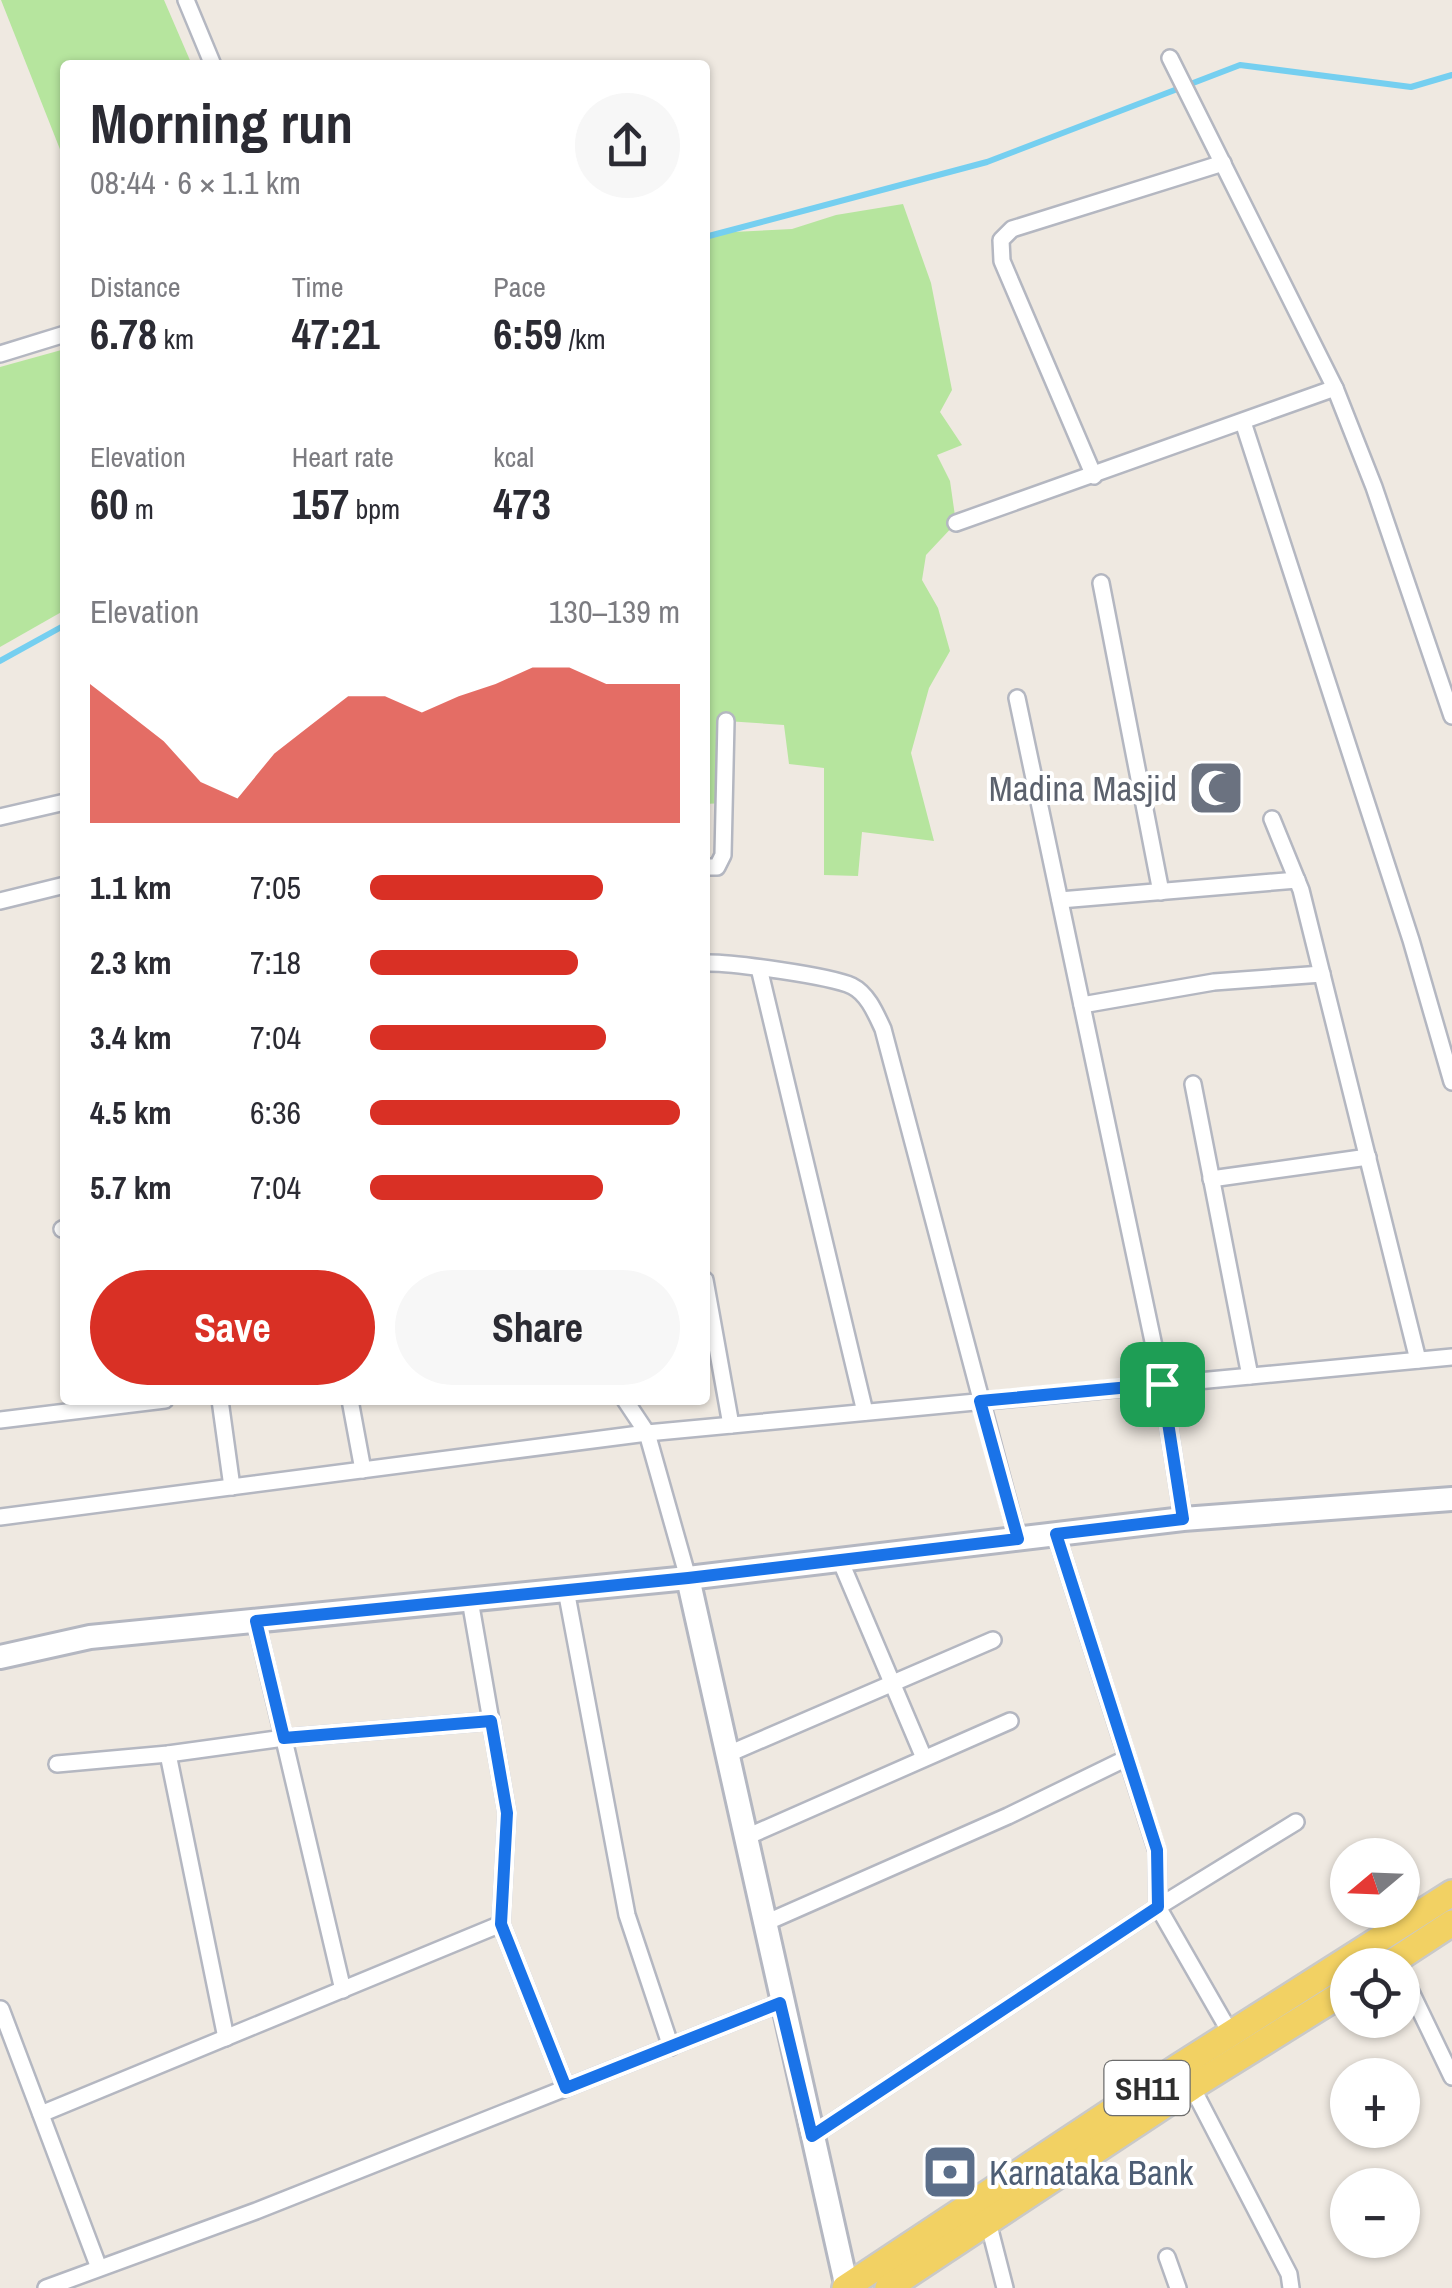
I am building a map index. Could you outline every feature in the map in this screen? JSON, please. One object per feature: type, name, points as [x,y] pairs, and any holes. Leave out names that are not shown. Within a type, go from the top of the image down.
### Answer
[{"type":"main road","name":"SH11","points":[[888,2288],[985,2209],[1231,2034],[1452,1893]]},
{"type":"main road","points":[[1419,1948],[1452,1922]]},
{"type":"main road","name":"SH11","points":[[847,2288],[1192,2087],[1330,2001]]},
{"type":"street","points":[[186,0],[211,60]]},
{"type":"street","points":[[1170,58],[1335,388],[1374,488],[1452,716]]},
{"type":"street","points":[[1094,476],[1002,261],[1001,240],[1012,229],[1223,163]]},
{"type":"street","points":[[0,354],[60,336]]},
{"type":"street","points":[[956,523],[1335,388]]},
{"type":"street","points":[[1243,422],[1411,940],[1452,1082]]},
{"type":"street","points":[[1101,583],[1162,892]]},
{"type":"street","points":[[1017,698],[1162,1384],[1183,1519]]},
{"type":"street","points":[[710,867],[717,866],[723,855],[726,721]]},
{"type":"street","points":[[0,818],[60,803]]},
{"type":"street","points":[[1272,819],[1298,880],[1418,1360]]},
{"type":"street","points":[[1060,900],[1298,880]]},
{"type":"street","points":[[0,901],[60,886]]},
{"type":"street","points":[[710,963],[759,968],[852,986],[870,1002],[883,1029],[1018,1539]]},
{"type":"street","points":[[759,968],[865,1412]]},
{"type":"street","points":[[1082,1004],[1214,982],[1322,974]]},
{"type":"street","points":[[1193,1084],[1250,1376]]},
{"type":"street","points":[[1211,1179],[1368,1157]]},
{"type":"street","points":[[710,1307],[732,1425]]},
{"type":"street","points":[[0,1517],[647,1433],[1452,1357]]},
{"type":"street","points":[[0,1420],[123,1405]]},
{"type":"street","points":[[221,1405],[232,1487]]},
{"type":"street","points":[[351,1405],[362,1470]]},
{"type":"street","points":[[628,1405],[647,1433],[688,1578],[780,2003],[847,2288]]},
{"type":"street","points":[[0,1656],[90,1637],[688,1578],[1183,1519],[1452,1499]]},
{"type":"street","points":[[1056,1534],[1157,1850],[1158,1907],[1231,2034]]},
{"type":"street","points":[[840,1560],[924,1758]]},
{"type":"street","points":[[566,1590],[627,1914],[671,2047]]},
{"type":"street","points":[[470,1600],[507,1813],[501,1924],[566,2088]]},
{"type":"street","points":[[256,1621],[343,1990]]},
{"type":"street","points":[[726,1755],[993,1640]]},
{"type":"street","points":[[58,1764],[284,1738],[491,1721]]},
{"type":"street","points":[[744,1838],[1010,1721]]},
{"type":"street","points":[[168,1754],[226,2038]]},
{"type":"street","points":[[763,1924],[1008,1816],[1127,1758]]},
{"type":"street","points":[[812,2136],[1158,1907],[1296,1822]]},
{"type":"street","points":[[41,2114],[501,1924]]},
{"type":"street","points":[[46,2288],[256,2212],[780,2003]]},
{"type":"street","points":[[1420,2007],[1447,2056],[1452,2077]]},
{"type":"street","points":[[0,2010],[100,2268]]},
{"type":"street","points":[[1192,2087],[1288,2274],[1291,2288]]},
{"type":"street","points":[[985,2209],[1006,2288]]},
{"type":"street","points":[[1167,2258],[1178,2288]]},
{"type":"green space","points":[[1,0],[164,0],[190,60],[60,60],[60,149]]},
{"type":"green space","points":[[903,204],[931,283],[952,390],[940,412],[962,445],[937,455],[950,481],[956,523],[926,555],[922,580],[938,608],[950,651],[929,688],[911,753],[934,841],[862,832],[858,876],[824,875],[824,768],[789,764],[784,725],[726,721],[724,803],[710,804],[710,234],[792,229],[836,215]]},
{"type":"green space","points":[[60,350],[60,613],[0,647],[0,367]]},
{"type":"waterway","points":[[710,236],[987,162],[1240,65],[1411,87],[1452,75]]},
{"type":"waterway","points":[[0,661],[60,628]]},
{"type":"place","name":"Madina Masjid","points":[[1216,788]]},
{"type":"place","name":"Karnataka Bank","points":[[950,2172]]},
{"type":"route","points":[[1162,1384],[1183,1519],[1056,1534],[1157,1850],[1158,1907],[812,2136],[780,2003],[566,2088],[501,1924],[507,1813],[491,1721],[284,1738],[256,1621],[688,1578],[1018,1539],[980,1401],[1162,1384]]}]
